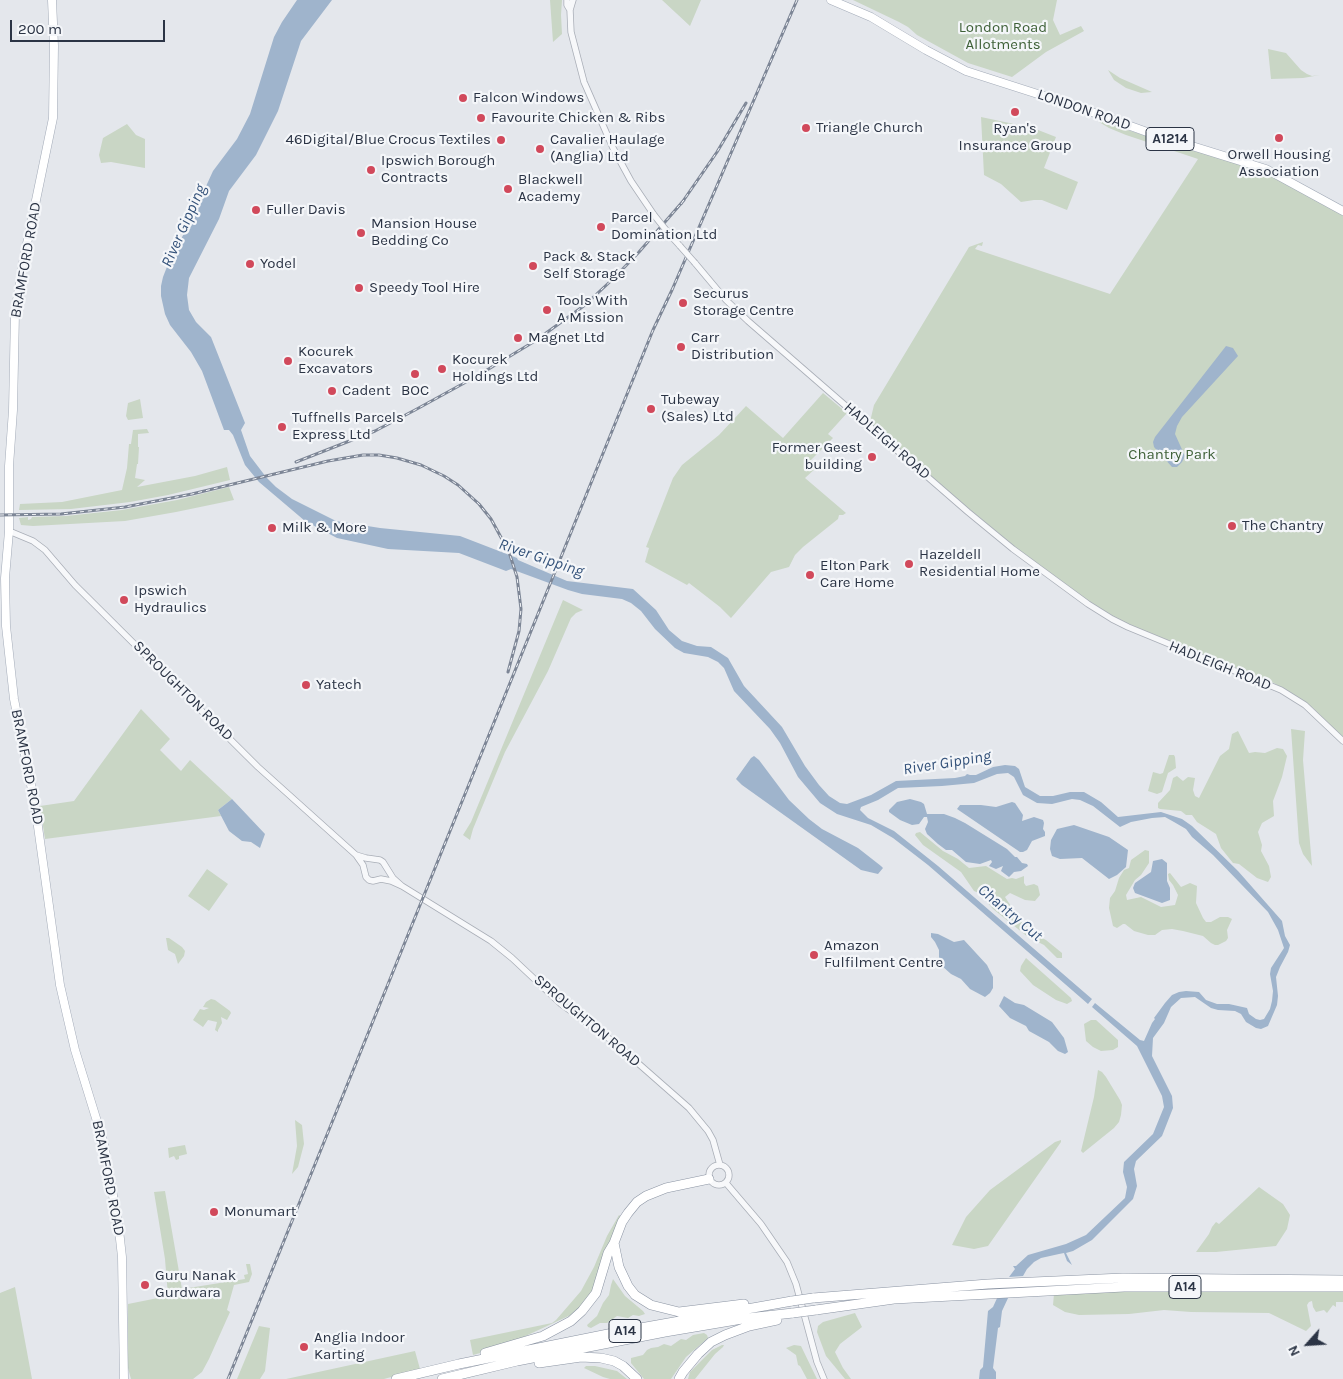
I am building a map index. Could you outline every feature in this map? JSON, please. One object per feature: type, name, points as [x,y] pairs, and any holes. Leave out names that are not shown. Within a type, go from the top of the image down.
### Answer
[{"type":"highway","points":[[460,1364],[474,1357],[544,1336],[571,1322],[596,1293],[608,1253],[628,1213],[646,1196],[666,1188],[709,1179]]},
{"type":"highway","points":[[614,1243],[619,1267],[628,1286],[643,1301],[663,1309],[679,1312],[782,1299],[792,1301]]},
{"type":"highway","name":"A14","points":[[396,1379],[618,1332],[813,1298],[988,1284],[1124,1278],[1305,1283]]},
{"type":"highway","name":"A14","points":[[442,1379],[665,1332],[748,1318],[794,1315],[894,1299],[1124,1287],[1316,1283],[1343,1280]]},
{"type":"highway","name":"A14","points":[[1316,1283],[1343,1287]]},
{"type":"highway","points":[[680,1379],[683,1372],[698,1354],[711,1342],[749,1326],[794,1315]]},
{"type":"highway","points":[[465,1373],[479,1374],[546,1362],[590,1357],[614,1361],[628,1370],[637,1379]]},
{"type":"main road","name":"BRAMFORD ROAD","points":[[52,0],[54,55],[53,118],[23,263],[15,313],[13,410],[9,466],[10,530],[5,594],[10,677],[35,805],[60,985],[75,1050],[104,1144],[119,1230],[122,1263],[124,1379]]},
{"type":"main road","name":"LONDON ROAD","points":[[831,0],[871,17],[960,68],[1147,132],[1266,169],[1342,210]]},
{"type":"street","name":"HADLEIGH ROAD","points":[[567,0],[570,10]]},
{"type":"street","name":"HADLEIGH ROAD","points":[[573,0],[570,10],[571,32],[582,75],[594,107],[624,169],[645,204],[726,300],[750,323],[976,518],[1013,549],[1084,601],[1128,627],[1281,690],[1306,705],[1343,741]]},
{"type":"street","name":"SPROUGHTON ROAD","points":[[10,530],[33,541],[45,550],[75,585],[258,766],[356,854],[369,880],[377,881],[382,879],[402,886],[490,941],[512,958],[561,1004],[615,1043],[689,1108],[713,1140],[720,1165]]},
{"type":"street","name":"SPROUGHTON ROAD","points":[[356,854],[380,860],[402,886]]},
{"type":"street","points":[[364,868],[371,859]]},
{"type":"street","points":[[382,879],[386,868]]},
{"type":"street","points":[[720,1165],[729,1172],[726,1183],[718,1186],[709,1179],[711,1169],[720,1165]]},
{"type":"street","points":[[726,1183],[761,1224],[787,1262],[796,1284],[817,1362],[824,1379]]},
{"type":"green space","points":[[550,0],[562,0],[562,34],[553,42]]},
{"type":"green space","points":[[662,0],[701,0],[690,26]]},
{"type":"green space","name":"London Road Allotments","points":[[853,0],[1057,0],[1053,20],[1060,35],[1081,26],[1084,31],[1046,52],[1012,77],[968,63],[917,35],[899,22]]},
{"type":"green space","points":[[1268,49],[1286,53],[1307,74],[1312,76],[1320,75],[1303,78],[1271,79]]},
{"type":"green space","points":[[1108,70],[1120,78],[1152,92],[1141,93],[1126,88],[1114,80]]},
{"type":"green space","points":[[981,117],[1033,128],[1056,137],[1044,168],[1078,182],[1067,210],[1042,200],[1021,202],[1001,184],[984,175]]},
{"type":"green space","name":"Chantry Park","points":[[1100,121],[1186,149],[1266,169],[1343,211],[1343,739],[1313,708],[1274,683],[1112,619],[1013,549],[869,426],[874,405],[969,247],[983,242],[982,246],[978,245],[975,249],[1110,294],[1198,159],[1126,135],[1109,128]]},
{"type":"green space","points":[[127,124],[136,135],[145,139],[145,168],[111,162],[101,163],[99,155],[103,138]]},
{"type":"green space","points":[[823,393],[847,413],[828,434],[833,438],[810,461],[816,468],[805,478],[846,513],[839,515],[838,519],[803,547],[795,555],[789,567],[771,572],[731,618],[689,583],[687,585],[645,562],[649,548],[646,547],[673,478],[682,465],[719,435],[746,406],[783,438]]},
{"type":"green space","points":[[140,399],[143,418],[128,420],[126,416],[128,403]]},
{"type":"green space","points":[[147,429],[149,433],[138,434],[138,464],[135,478],[145,480],[137,487],[195,476],[227,467],[230,480],[130,502],[71,509],[19,510],[20,504],[62,502],[122,490],[133,430]]},
{"type":"green space","points":[[229,487],[234,500],[125,521],[33,526],[21,525],[19,518],[28,517],[28,520],[32,517],[66,516],[122,510],[177,500]]},
{"type":"green space","points":[[563,600],[583,610],[571,618],[548,671],[505,752],[470,840],[463,835],[471,822]]},
{"type":"green space","points":[[141,709],[170,739],[160,750],[181,771],[190,760],[232,799],[218,810],[221,816],[45,839],[40,806],[74,801]]},
{"type":"green space","points":[[1291,729],[1305,731],[1303,760],[1312,866],[1303,854],[1299,843]]},
{"type":"green space","points":[[1238,731],[1249,753],[1265,753],[1277,748],[1283,749],[1287,756],[1273,801],[1274,816],[1262,823],[1258,832],[1262,845],[1261,851],[1269,866],[1271,877],[1268,882],[1257,878],[1239,864],[1233,863],[1221,848],[1216,834],[1197,822],[1192,815],[1186,815],[1181,811],[1158,808],[1158,803],[1170,790],[1173,778],[1177,776],[1183,781],[1188,777],[1195,778],[1193,790],[1195,796],[1199,798],[1220,756],[1229,749],[1232,734]]},
{"type":"green space","points":[[1169,755],[1174,755],[1176,768],[1168,773],[1162,792],[1157,794],[1148,791],[1153,772],[1163,773]]},
{"type":"green space","points":[[920,832],[943,851],[958,859],[969,868],[986,866],[1007,879],[1016,879],[1024,876],[1026,886],[1034,884],[1038,886],[1040,895],[1035,901],[1025,900],[1010,893],[1005,897],[1020,920],[1036,935],[1046,940],[1062,953],[1062,958],[1057,958],[1044,945],[1028,937],[993,909],[979,893],[974,891],[961,872],[923,845],[915,835]]},
{"type":"green space","points":[[1145,850],[1149,851],[1149,863],[1126,895],[1127,900],[1141,897],[1161,907],[1175,905],[1178,895],[1169,880],[1168,874],[1170,873],[1181,887],[1190,883],[1197,886],[1196,903],[1206,922],[1211,922],[1220,917],[1232,919],[1227,930],[1228,938],[1226,941],[1215,945],[1203,936],[1183,931],[1162,930],[1155,935],[1148,935],[1134,931],[1125,924],[1117,928],[1113,926],[1109,908],[1110,898],[1124,870],[1129,868],[1131,860]]},
{"type":"green space","points":[[207,869],[228,884],[209,911],[188,896]]},
{"type":"green space","points":[[166,938],[169,938],[185,951],[178,964],[175,954],[168,950]]},
{"type":"green space","points":[[1026,958],[1071,998],[1072,1001],[1067,1004],[1056,1000],[1033,985],[1020,971]]},
{"type":"green space","points":[[211,999],[231,1013],[227,1020],[221,1017],[222,1023],[218,1032],[215,1030],[217,1022],[208,1020],[203,1027],[193,1020],[200,1009],[209,1008],[203,1007]]},
{"type":"green space","points":[[1091,1020],[1096,1020],[1118,1040],[1118,1047],[1113,1050],[1101,1051],[1086,1041],[1084,1024]]},
{"type":"green space","points":[[1098,1070],[1106,1077],[1120,1100],[1122,1105],[1121,1115],[1119,1122],[1114,1128],[1083,1153],[1081,1151],[1094,1097]]},
{"type":"green space","points":[[295,1120],[302,1125],[304,1144],[298,1167],[292,1174],[297,1146]]},
{"type":"green space","points":[[1061,1140],[988,1246],[974,1249],[952,1245],[966,1217],[990,1190],[1055,1142]]},
{"type":"green space","points":[[185,1145],[187,1154],[179,1156],[179,1159],[176,1160],[174,1156],[169,1158],[168,1148]]},
{"type":"green space","points":[[1259,1187],[1283,1204],[1290,1215],[1287,1229],[1276,1246],[1196,1252],[1216,1222],[1219,1224]]},
{"type":"green space","points":[[165,1191],[182,1289],[245,1279],[244,1275],[248,1274],[246,1264],[250,1264],[252,1274],[249,1282],[234,1285],[227,1310],[230,1312],[202,1372],[193,1379],[131,1379],[128,1368],[128,1304],[168,1296],[165,1259],[154,1192]]},
{"type":"green space","points":[[619,1215],[622,1217],[593,1291],[575,1313],[502,1347],[473,1355],[470,1340],[552,1323],[556,1320],[581,1291]]},
{"type":"green space","points":[[613,1279],[625,1296],[645,1314],[633,1315],[628,1318],[617,1316],[607,1323],[600,1323],[591,1328],[588,1327],[587,1325],[597,1316],[609,1295]]},
{"type":"green space","points":[[15,1287],[32,1379],[0,1379],[0,1293]]},
{"type":"green space","points":[[1159,1290],[1343,1290],[1343,1302],[1336,1302],[1336,1307],[1333,1305],[1327,1313],[1324,1310],[1316,1312],[1312,1301],[1309,1302],[1307,1305],[1311,1326],[1306,1331],[1269,1313],[1164,1310],[1129,1314],[1079,1315],[1065,1312],[1053,1305],[1054,1294]]},
{"type":"green space","points":[[855,1313],[862,1327],[840,1344],[835,1352],[851,1379],[845,1379],[826,1356],[817,1332],[818,1326],[823,1322]]},
{"type":"green space","points":[[259,1326],[270,1328],[265,1371],[260,1379],[237,1379]]},
{"type":"green space","points":[[704,1333],[708,1338],[686,1357],[671,1379],[644,1379],[631,1363],[631,1358],[643,1355],[651,1348],[664,1344],[671,1346],[681,1339],[686,1340],[693,1335]]},
{"type":"green space","points":[[724,1345],[723,1347],[695,1379],[688,1379],[690,1372],[712,1350]]},
{"type":"green space","points":[[794,1345],[801,1346],[817,1379],[807,1379],[798,1365],[796,1355],[786,1348]]},
{"type":"green space","points":[[415,1351],[420,1369],[384,1379],[286,1379]]},
{"type":"green space","points":[[586,1366],[617,1371],[627,1379],[603,1377],[584,1368]]},
{"type":"water","points":[[297,0],[332,0],[301,41],[278,111],[256,155],[229,191],[219,219],[189,278],[187,295],[189,310],[196,322],[211,337],[245,423],[241,430],[250,456],[276,487],[292,499],[336,521],[380,528],[460,536],[517,558],[567,581],[633,589],[656,610],[669,630],[682,641],[697,646],[711,647],[728,658],[744,686],[782,727],[805,766],[819,785],[829,796],[840,803],[847,804],[871,795],[896,781],[955,778],[967,774],[976,775],[993,767],[1015,766],[1019,769],[1025,787],[1040,796],[1084,792],[1101,802],[1118,817],[1161,812],[1182,819],[1192,826],[1238,871],[1282,921],[1285,936],[1290,945],[1276,977],[1277,1005],[1268,1026],[1261,1029],[1256,1028],[1246,1022],[1241,1014],[1235,1011],[1211,1008],[1195,997],[1181,998],[1171,1007],[1164,1023],[1153,1038],[1152,1056],[1172,1096],[1173,1108],[1162,1136],[1136,1161],[1134,1169],[1137,1186],[1133,1199],[1092,1240],[1066,1253],[1072,1265],[1067,1261],[1064,1253],[1041,1258],[1027,1269],[1023,1276],[1009,1277],[1015,1269],[1013,1266],[1016,1266],[1028,1255],[1066,1244],[1086,1235],[1125,1198],[1127,1187],[1123,1172],[1124,1162],[1153,1134],[1164,1107],[1162,1096],[1137,1046],[1092,1007],[1095,1003],[1140,1040],[1144,1041],[1154,1018],[1172,995],[1179,992],[1199,992],[1206,1000],[1217,1004],[1229,1004],[1247,1008],[1249,1014],[1256,1019],[1264,1019],[1272,1001],[1271,968],[1284,948],[1278,930],[1268,912],[1186,829],[1165,817],[1131,822],[1120,827],[1093,806],[1080,800],[1072,799],[1052,804],[1037,803],[1023,795],[1014,777],[1008,773],[997,774],[974,783],[898,788],[878,800],[861,807],[860,810],[868,818],[894,831],[938,866],[1092,999],[1088,1004],[928,865],[893,838],[871,825],[837,814],[820,803],[798,777],[780,743],[770,729],[734,691],[724,668],[718,662],[708,657],[684,653],[675,648],[655,629],[641,611],[631,603],[622,599],[582,594],[568,590],[511,569],[506,571],[459,553],[388,549],[337,538],[305,521],[259,482],[245,465],[233,435],[229,430],[224,430],[202,371],[191,352],[170,325],[165,314],[161,286],[172,254],[185,232],[213,171],[237,139],[250,114],[274,37]]},
{"type":"water","points":[[1226,346],[1233,348],[1238,356],[1182,417],[1175,434],[1185,456],[1177,467],[1172,467],[1154,447],[1155,437]]},
{"type":"water","points":[[754,756],[789,800],[809,819],[822,829],[858,848],[881,866],[883,868],[878,874],[861,870],[742,785],[736,779]]},
{"type":"water","points":[[232,799],[265,834],[260,848],[251,842],[242,841],[229,831],[218,810]]},
{"type":"water","points":[[910,799],[924,804],[927,814],[944,814],[965,823],[1007,849],[1028,866],[1021,871],[1014,872],[1009,877],[1001,871],[1003,866],[996,869],[989,866],[992,862],[991,860],[980,864],[966,862],[952,850],[946,850],[927,834],[925,829],[928,822],[927,817],[924,817],[919,824],[912,825],[900,820],[889,812],[897,802]]},
{"type":"water","points":[[1012,802],[1015,803],[1023,815],[1022,821],[1034,817],[1043,820],[1044,823],[1045,836],[1032,841],[1027,850],[1023,852],[1020,852],[957,809],[960,805],[996,807]]},
{"type":"water","points":[[1074,825],[1109,837],[1128,850],[1126,867],[1109,879],[1082,858],[1060,859],[1052,856],[1050,849],[1051,840],[1057,829]]},
{"type":"water","points":[[1162,859],[1167,863],[1170,900],[1162,903],[1135,893],[1133,888],[1135,883],[1151,872],[1153,861]]},
{"type":"water","points":[[931,933],[938,934],[954,942],[964,940],[987,965],[993,977],[993,988],[990,993],[985,997],[970,989],[961,979],[951,974],[942,966],[939,962],[939,950],[931,937]]},
{"type":"water","points":[[1004,996],[1015,1003],[1024,1005],[1052,1022],[1064,1038],[1068,1052],[1065,1054],[1058,1051],[1049,1042],[1029,1031],[1026,1026],[1010,1018],[999,1006]]},
{"type":"water","points":[[998,1296],[1009,1296],[1002,1311],[1000,1327],[998,1328],[993,1368],[996,1372],[996,1379],[979,1379],[980,1370],[983,1367],[988,1311],[993,1307]]},
{"type":"railway","points":[[228,1379],[653,330],[797,0]]},
{"type":"railway","points":[[681,204],[717,152],[746,103]]},
{"type":"railway","points":[[296,462],[375,431],[477,376],[535,341],[585,305],[615,277],[684,200]]},
{"type":"railway","points":[[0,515],[61,514],[125,507],[192,494],[328,461],[363,455],[397,458],[421,465],[458,485],[479,504],[491,519],[509,552],[517,577],[521,609],[519,631],[508,672]]},
{"type":"place","name":"Falcon Windows","points":[[463,98]]},
{"type":"place","name":"Ryan's Insurance Group","points":[[1015,112]]},
{"type":"place","name":"Favourite Chicken & Ribs","points":[[481,118]]},
{"type":"place","name":"Triangle Church","points":[[806,128]]},
{"type":"place","name":"Orwell Housing Association","points":[[1279,138]]},
{"type":"place","name":"46Digital/Blue Crocus Textiles","points":[[501,140]]},
{"type":"place","name":"Cavalier Haulage (Anglia) Ltd","points":[[540,149]]},
{"type":"place","name":"Ipswich Borough Contracts","points":[[371,170]]},
{"type":"place","name":"Blackwell Academy","points":[[508,189]]},
{"type":"place","name":"Fuller Davis","points":[[256,210]]},
{"type":"place","name":"Parcel Domination Ltd","points":[[601,227]]},
{"type":"place","name":"Mansion House Bedding Co","points":[[361,233]]},
{"type":"place","name":"Yodel","points":[[250,264]]},
{"type":"place","name":"Pack & Stack Self Storage","points":[[533,266]]},
{"type":"place","name":"Speedy Tool Hire","points":[[359,288]]},
{"type":"place","name":"Securus Storage Centre","points":[[683,303]]},
{"type":"place","name":"Tools With A Mission","points":[[547,310]]},
{"type":"place","name":"Magnet Ltd","points":[[518,338]]},
{"type":"place","name":"Carr Distribution","points":[[681,347]]},
{"type":"place","name":"Kocurek Excavators","points":[[288,361]]},
{"type":"place","name":"Kocurek Holdings Ltd","points":[[442,369]]},
{"type":"place","name":"BOC","points":[[415,374]]},
{"type":"place","name":"Cadent","points":[[332,391]]},
{"type":"place","name":"Tubeway (Sales) Ltd","points":[[651,409]]},
{"type":"place","name":"Tuffnells Parcels Express Ltd","points":[[282,427]]},
{"type":"place","name":"Former Geest building","points":[[872,457]]},
{"type":"place","name":"The Chantry","points":[[1232,526]]},
{"type":"place","name":"Milk & More","points":[[272,528]]},
{"type":"place","name":"Hazeldell Residential Home","points":[[909,564]]},
{"type":"place","name":"Elton Park Care Home","points":[[810,575]]},
{"type":"place","name":"Ipswich Hydraulics","points":[[124,600]]},
{"type":"place","name":"Yatech","points":[[306,685]]},
{"type":"place","name":"Amazon Fulfilment Centre","points":[[814,955]]},
{"type":"place","name":"Monumart","points":[[214,1212]]},
{"type":"place","name":"Guru Nanak Gurdwara","points":[[145,1285]]},
{"type":"place","name":"Anglia Indoor Karting","points":[[304,1347]]},
{"type":"water label","name":"River Gipping","points":[[184,226]]},
{"type":"water label","name":"River Gipping","points":[[541,558]]},
{"type":"water label","name":"River Gipping","points":[[947,763]]},
{"type":"water label","name":"Chantry Cut","points":[[1010,913]]}]
